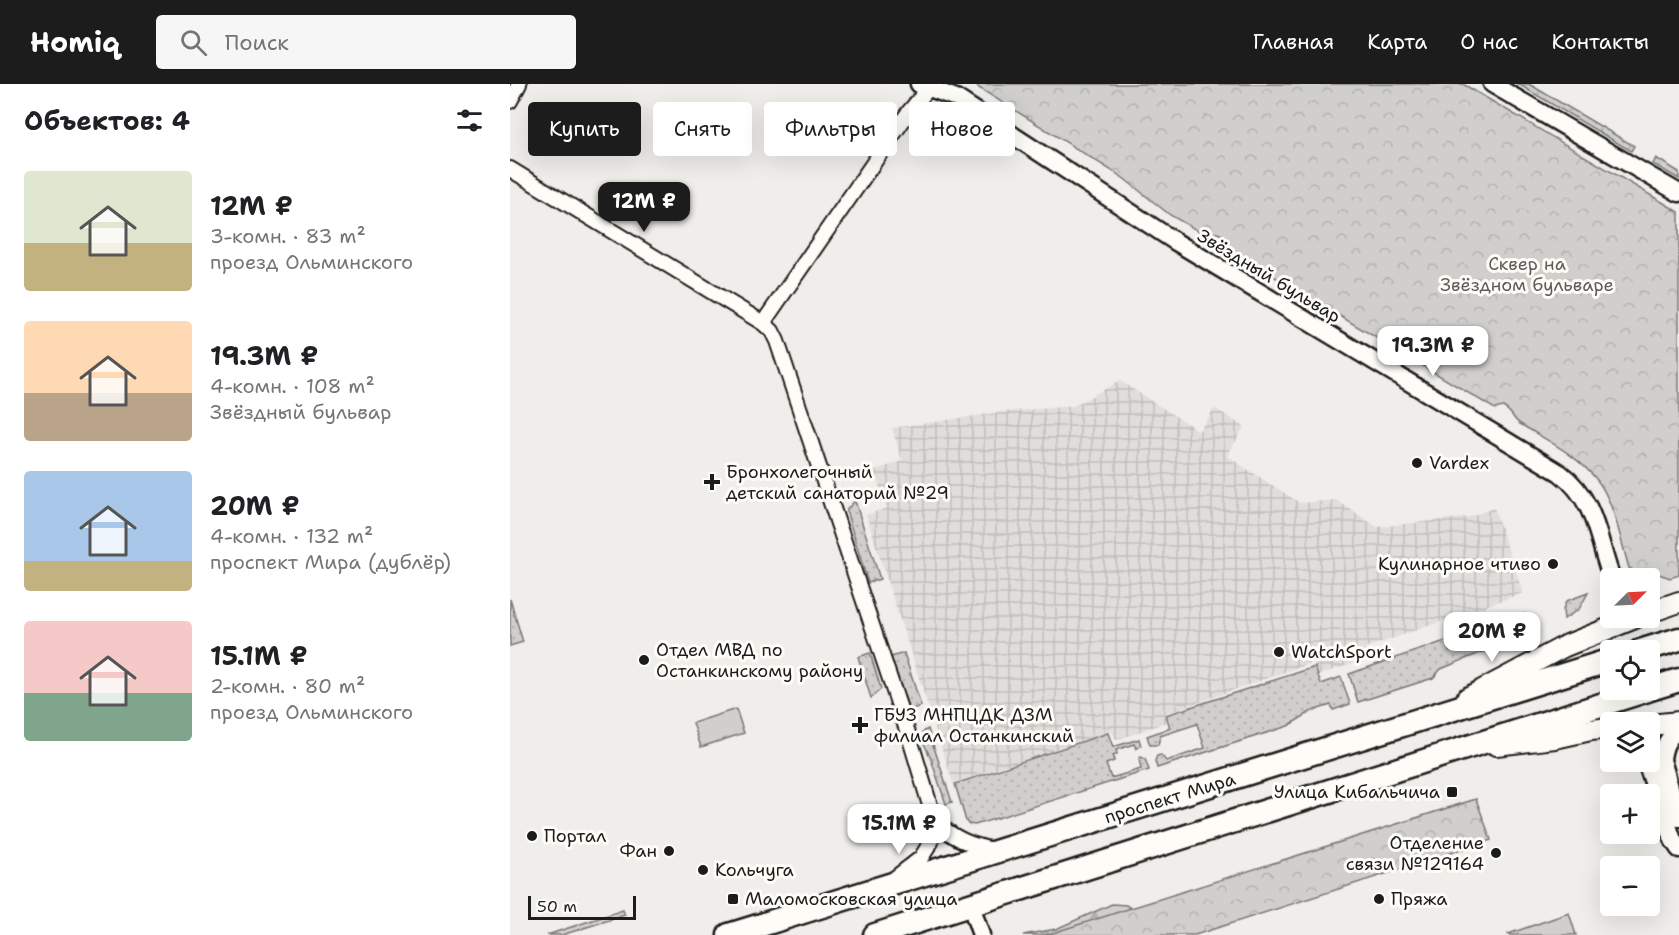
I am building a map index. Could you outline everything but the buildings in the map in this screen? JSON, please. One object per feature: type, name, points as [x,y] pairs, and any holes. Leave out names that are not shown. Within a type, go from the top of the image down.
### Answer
[{"type":"main road","points":[[1660,609],[1679,602]]},
{"type":"main road","points":[[1437,714],[1565,646],[1610,628]]},
{"type":"main road","points":[[1660,645],[1679,639]]},
{"type":"main road","name":"проспект Мира","points":[[729,935],[1600,663]]},
{"type":"main road","points":[[1660,686],[1679,680]]},
{"type":"main road","points":[[874,935],[1617,700]]},
{"type":"main road","points":[[1660,724],[1679,722]]},
{"type":"main road","points":[[1463,749],[1555,738],[1600,729]]},
{"type":"street","points":[[510,101],[519,84]]},
{"type":"street","points":[[1492,84],[1679,193]]},
{"type":"street","points":[[763,323],[926,86]]},
{"type":"street","name":"Звёздный бульвар","points":[[926,86],[956,98],[1176,242],[1560,473],[1580,491],[1585,499],[1609,568]]},
{"type":"street","points":[[510,169],[763,323],[772,331],[780,348],[910,739],[935,822],[931,842],[921,858],[870,892]]},
{"type":"street","points":[[1660,602],[1679,602]]},
{"type":"street","points":[[1679,729],[1668,739],[1662,760],[1679,818]]},
{"type":"street","points":[[1591,730],[1600,731]]},
{"type":"street","points":[[1649,772],[1672,840],[1679,849]]},
{"type":"street","points":[[935,822],[952,836],[1002,851]]},
{"type":"street","points":[[971,906],[981,935]]},
{"type":"shaded area","points":[[1120,381],[1199,431],[1215,408],[1244,427],[1227,456],[1300,503],[1336,500],[1377,527],[1469,517],[1494,508],[1523,593],[1365,648],[1368,658],[1319,675],[1314,662],[1165,714],[1167,722],[1116,740],[1112,731],[953,783],[866,515],[887,508],[874,471],[902,461],[892,428],[1002,412],[1073,406]]},
{"type":"green space","name":"Сквер на Звёздном бульваре","points":[[976,84],[1463,84],[1679,212],[1679,575],[1670,578],[1660,574],[1660,568],[1629,568],[1608,499],[1597,480],[1571,456],[1519,423],[1507,409],[1503,407],[1495,409],[1230,250],[1228,241],[1222,235],[1210,233],[1205,235],[1170,215],[1122,177],[1015,110],[1015,102],[1001,102]]},
{"type":"green space","points":[[1518,84],[1529,84],[1634,146],[1631,151]]},
{"type":"green space","points":[[1656,158],[1679,172],[1679,179],[1653,164]]},
{"type":"green space","points":[[855,501],[880,579],[868,583],[847,514],[847,509]]},
{"type":"green space","points":[[1588,593],[1579,609],[1564,619],[1563,610],[1566,601]]},
{"type":"green space","points":[[510,599],[523,642],[510,646]]},
{"type":"green space","points":[[1524,614],[1531,632],[1441,669],[1433,678],[1358,702],[1349,674]]},
{"type":"green space","points":[[870,653],[881,689],[871,698],[858,657]]},
{"type":"green space","points":[[904,653],[921,706],[909,710],[891,657]]},
{"type":"green space","points":[[1315,667],[1321,684],[1341,677],[1350,704],[1333,710],[1331,705],[1312,711],[1288,726],[1157,768],[1155,761],[1157,756],[1161,755],[1166,761],[1205,748],[1197,724],[1160,736],[1158,745],[1150,745],[1147,736],[1170,728],[1166,715]]},
{"type":"green space","points":[[736,709],[744,733],[701,747],[693,723]]},
{"type":"green space","points":[[928,729],[952,802],[946,804],[922,739],[923,732]]},
{"type":"green space","points":[[1108,733],[1113,747],[1139,739],[1141,746],[1136,749],[1134,744],[1116,750],[1117,754],[1113,756],[1114,761],[1106,764],[1111,778],[1141,769],[1139,759],[1141,757],[1145,759],[1149,770],[975,825],[966,821],[955,784]]},
{"type":"green space","points":[[1476,799],[1491,840],[1195,935],[1046,935]]},
{"type":"green space","points":[[1112,904],[1126,905],[1135,911],[1104,935],[1023,935],[1056,929]]},
{"type":"green space","points":[[623,910],[625,915],[562,935],[547,935]]},
{"type":"green space","points":[[1569,913],[1576,935],[1508,934]]},
{"type":"place","name":"Vardex","points":[[1417,463]]},
{"type":"place","name":"Бронхолегочный детский санаторий №29","points":[[712,482]]},
{"type":"place","name":"Кулинарное чтиво","points":[[1553,564]]},
{"type":"place","name":"WatchSport","points":[[1279,652]]},
{"type":"place","name":"Отдел МВД по Останкинскому району","points":[[644,660]]},
{"type":"place","name":"ГБУЗ МНПЦДК ДЗМ филиал Останкинский","points":[[860,725]]},
{"type":"place","name":"Улица Кибальчича","points":[[1452,792]]},
{"type":"place","name":"Портал","points":[[532,836]]},
{"type":"place","name":"Фан","points":[[669,851]]},
{"type":"place","name":"Отделение связи №129164","points":[[1496,853]]},
{"type":"place","name":"Кольчуга","points":[[703,870]]},
{"type":"place","name":"Маломосковская улица","points":[[733,899]]},
{"type":"place","name":"Пряжа","points":[[1379,899]]}]
